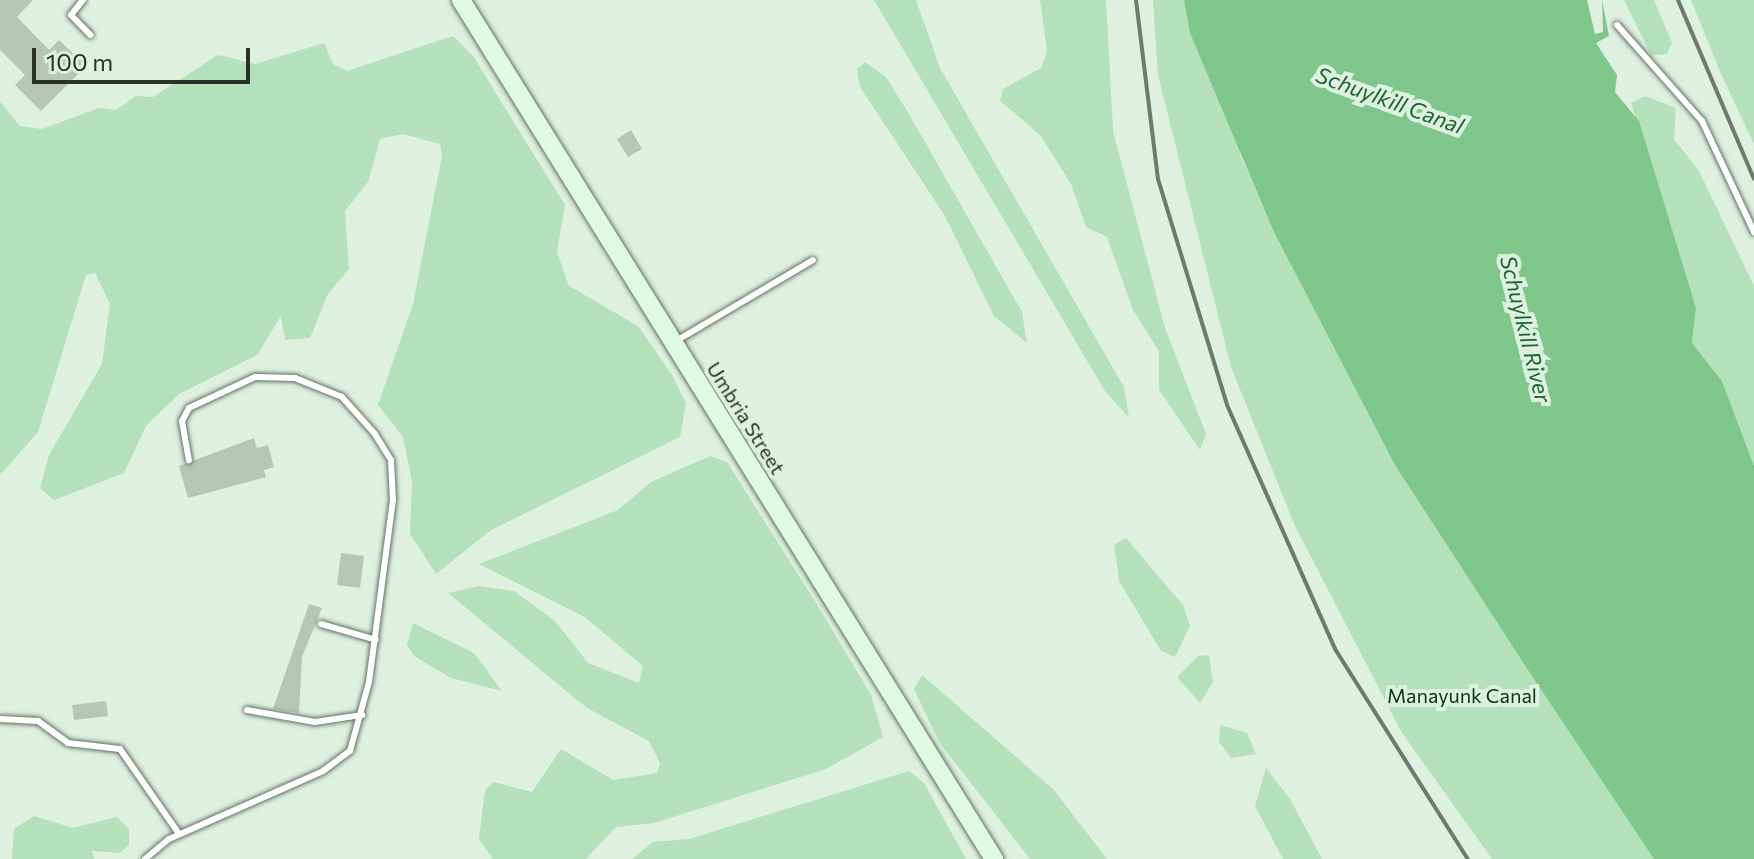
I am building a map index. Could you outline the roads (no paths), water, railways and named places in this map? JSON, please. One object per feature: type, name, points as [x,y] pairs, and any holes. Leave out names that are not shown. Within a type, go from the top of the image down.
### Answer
[{"type":"main road","name":"Umbria Street","points":[[461,0],[994,859]]},
{"type":"lane","points":[[83,0],[71,15],[90,35]]},
{"type":"lane","points":[[1617,25],[1702,121],[1754,232]]},
{"type":"lane","points":[[673,343],[813,260]]},
{"type":"lane","points":[[145,859],[179,834],[338,762],[362,715],[376,640],[394,471],[380,441],[342,397],[273,375],[235,384],[185,412],[189,460]]},
{"type":"lane","points":[[321,624],[376,640]]},
{"type":"lane","points":[[247,710],[315,722],[362,715]]},
{"type":"lane","points":[[0,719],[38,721],[68,743],[129,755],[179,834]]},
{"type":"water","points":[[1184,0],[1587,0],[1595,34],[1603,32],[1602,0],[1609,36],[1596,43],[1617,75],[1615,92],[1639,121],[1696,308],[1692,343],[1722,381],[1754,466],[1754,859],[1654,859],[1532,676],[1395,465],[1273,230],[1190,33]]},
{"type":"railway","points":[[1136,0],[1158,179],[1227,405],[1335,649],[1468,859]]},
{"type":"railway","points":[[1678,0],[1754,179]]},
{"type":"water label","name":"Schuylkill Canal","points":[[1390,100]]},
{"type":"water label","name":"Schuylkill River","points":[[1526,329]]},
{"type":"park label","name":"Manayunk Canal","points":[[1462,695]]}]
